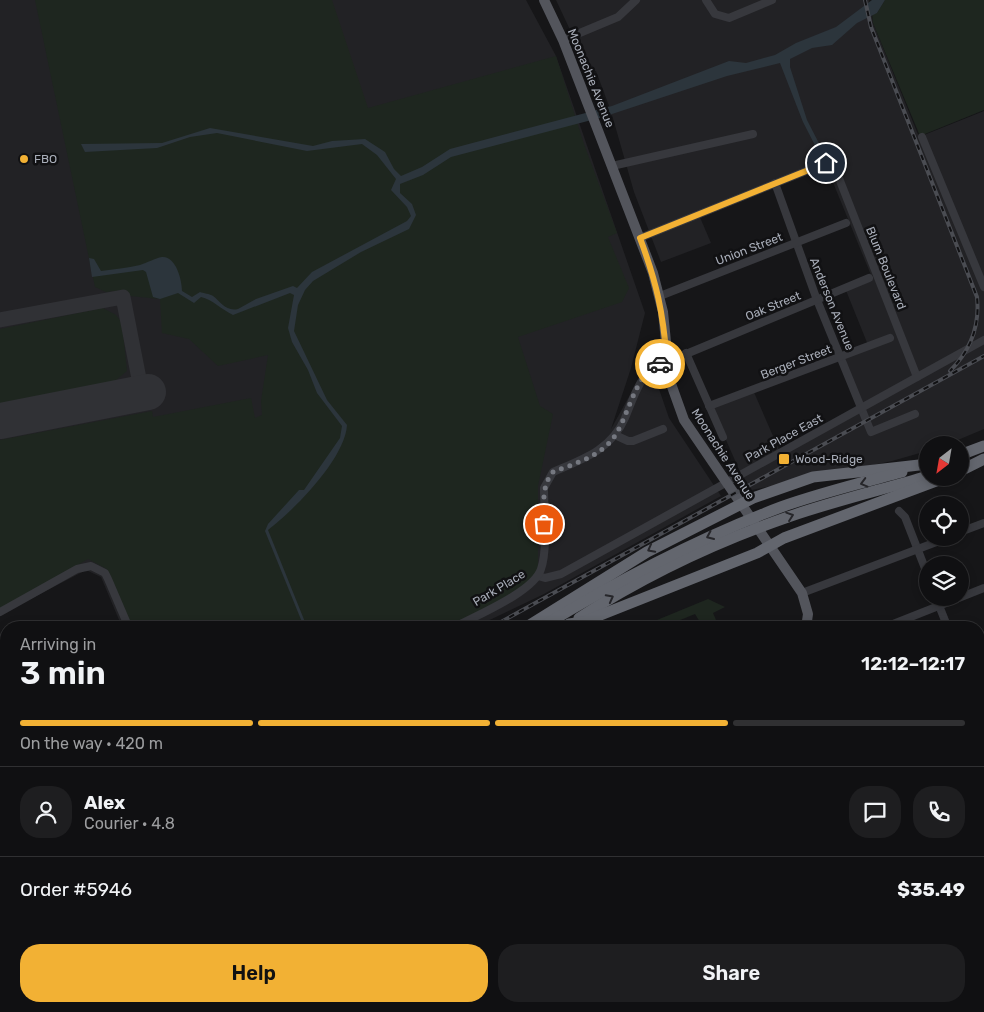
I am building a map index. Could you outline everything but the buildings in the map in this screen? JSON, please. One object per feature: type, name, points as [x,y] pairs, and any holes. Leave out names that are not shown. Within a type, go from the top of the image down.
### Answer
[{"type":"highway","points":[[969,452],[984,446]]},
{"type":"highway","points":[[969,463],[984,458]]},
{"type":"highway","points":[[969,466],[984,458]]},
{"type":"highway","points":[[536,621],[615,570],[740,504],[813,477],[919,465]]},
{"type":"highway","points":[[552,621],[648,565],[738,524],[803,500],[919,467]]},
{"type":"highway","points":[[574,621],[647,579],[744,533],[829,503],[919,478]]},
{"type":"highway","points":[[582,621],[766,541],[784,538],[923,486]]},
{"type":"main road","name":"Moonachie Avenue","points":[[544,0],[563,40],[640,238],[660,296],[667,361],[673,392],[684,420],[802,594],[808,614],[807,621]]},
{"type":"street","points":[[563,40],[618,17],[636,0]]},
{"type":"street","points":[[706,0],[715,14],[729,18],[772,0]]},
{"type":"street","points":[[612,166],[753,134]]},
{"type":"street","points":[[922,137],[984,288]]},
{"type":"street","points":[[640,238],[826,163]]},
{"type":"street","name":"Blum Boulevard","points":[[835,168],[917,377]]},
{"type":"street","name":"Anderson Avenue","points":[[775,183],[796,243],[871,432],[915,414]]},
{"type":"street","name":"Union Street","points":[[660,296],[846,223]]},
{"type":"street","name":"Oak Street","points":[[538,576],[543,558],[544,488],[549,477],[553,472],[598,452],[615,435],[650,369],[868,278]]},
{"type":"street","name":"Berger Street","points":[[709,406],[890,338]]},
{"type":"street","points":[[917,377],[984,340]]},
{"type":"street","name":"Moonachie Avenue","points":[[686,353],[723,437]]},
{"type":"street","name":"Park Place East","points":[[609,547],[917,377]]},
{"type":"street","points":[[615,435],[633,441],[663,429]]},
{"type":"street","points":[[898,511],[905,517],[920,556]]},
{"type":"street","points":[[969,529],[984,523]]},
{"type":"street","points":[[802,594],[925,546]]},
{"type":"street","name":"Park Place","points":[[466,621],[523,590],[538,576],[544,578],[561,574],[609,547]]},
{"type":"street","points":[[0,612],[78,569],[91,566],[105,573],[126,621]]},
{"type":"street","points":[[969,594],[984,588]]},
{"type":"street","points":[[901,621],[939,606],[945,621]]},
{"type":"shaded area","points":[[0,0],[526,0],[556,56],[645,313],[631,368],[611,429],[654,354],[659,389],[669,418],[721,496],[544,594],[488,621],[119,621],[101,577],[86,570],[0,615]]},
{"type":"shaded area","points":[[35,0],[332,0],[368,108],[556,56],[584,144],[617,233],[608,237],[629,288],[622,302],[518,337],[540,406],[553,414],[538,486],[538,576],[532,583],[464,621],[127,621],[107,569],[88,559],[0,609],[0,440],[152,411],[153,417],[251,398],[255,418],[262,415],[261,401],[268,355],[218,366],[189,339],[162,333],[160,299],[130,296],[126,290],[106,292],[95,287]]},
{"type":"shaded area","points":[[556,0],[869,0],[873,23],[919,137],[984,111],[984,429],[967,436],[919,436],[919,453],[892,461],[747,491],[737,476],[741,474],[711,406],[753,390],[780,452],[860,409],[840,357],[868,345],[845,288],[871,275],[825,163],[699,215],[711,243],[661,262],[634,192],[612,115],[604,117],[601,109],[609,106],[596,71],[586,71],[577,33],[572,34]]},
{"type":"shaded area","points":[[872,0],[885,0],[877,13],[857,23],[832,45],[812,48],[790,59],[790,67],[807,120],[826,157],[822,159],[803,122],[780,63],[727,76],[603,117],[451,157],[423,175],[400,184],[400,193],[412,204],[416,215],[409,229],[361,252],[313,281],[305,290],[298,305],[294,331],[327,400],[347,425],[344,438],[328,468],[304,497],[268,530],[305,621],[302,621],[265,531],[268,524],[299,490],[304,490],[340,438],[342,426],[317,393],[308,370],[292,342],[288,328],[294,295],[290,293],[233,315],[201,297],[194,303],[178,293],[160,299],[153,297],[146,272],[143,270],[92,277],[89,258],[94,259],[101,271],[135,266],[162,257],[167,258],[171,260],[177,270],[182,291],[192,297],[200,292],[210,295],[227,308],[238,309],[256,299],[293,286],[297,288],[312,272],[407,221],[411,216],[407,207],[391,190],[396,179],[377,155],[362,144],[307,151],[217,133],[190,137],[157,148],[85,152],[81,144],[162,143],[210,128],[313,146],[332,141],[365,139],[385,152],[394,169],[401,176],[422,167],[450,149],[612,106],[729,61],[746,63],[775,55],[796,43],[836,27]]},
{"type":"shaded area","points":[[885,0],[984,0],[984,110],[920,136],[873,23],[872,14],[877,13]]},
{"type":"shaded area","points":[[103,308],[116,315],[122,323],[127,371],[115,381],[0,404],[0,329]]},
{"type":"shaded area","points":[[708,599],[725,607],[713,613],[716,621],[699,621],[695,614],[678,621],[655,621]]},
{"type":"taxiway","points":[[0,320],[123,297],[142,394]]},
{"type":"runway","points":[[0,421],[148,392]]},
{"type":"railway","points":[[865,0],[871,27],[977,297],[977,318],[969,346],[950,371]]},
{"type":"railway","points":[[503,621],[984,356]]},
{"type":"way so far","points":[[544,524],[544,488],[549,477],[553,472],[590,457],[611,441],[624,420],[642,380],[650,369],[660,364]]},
{"type":"place","name":"FBO","points":[[24,159]]},
{"type":"place","name":"Wood-Ridge","points":[[784,459]]},
{"type":"route","points":[[660,364],[667,361],[663,312],[660,296],[640,238],[826,163]]}]
